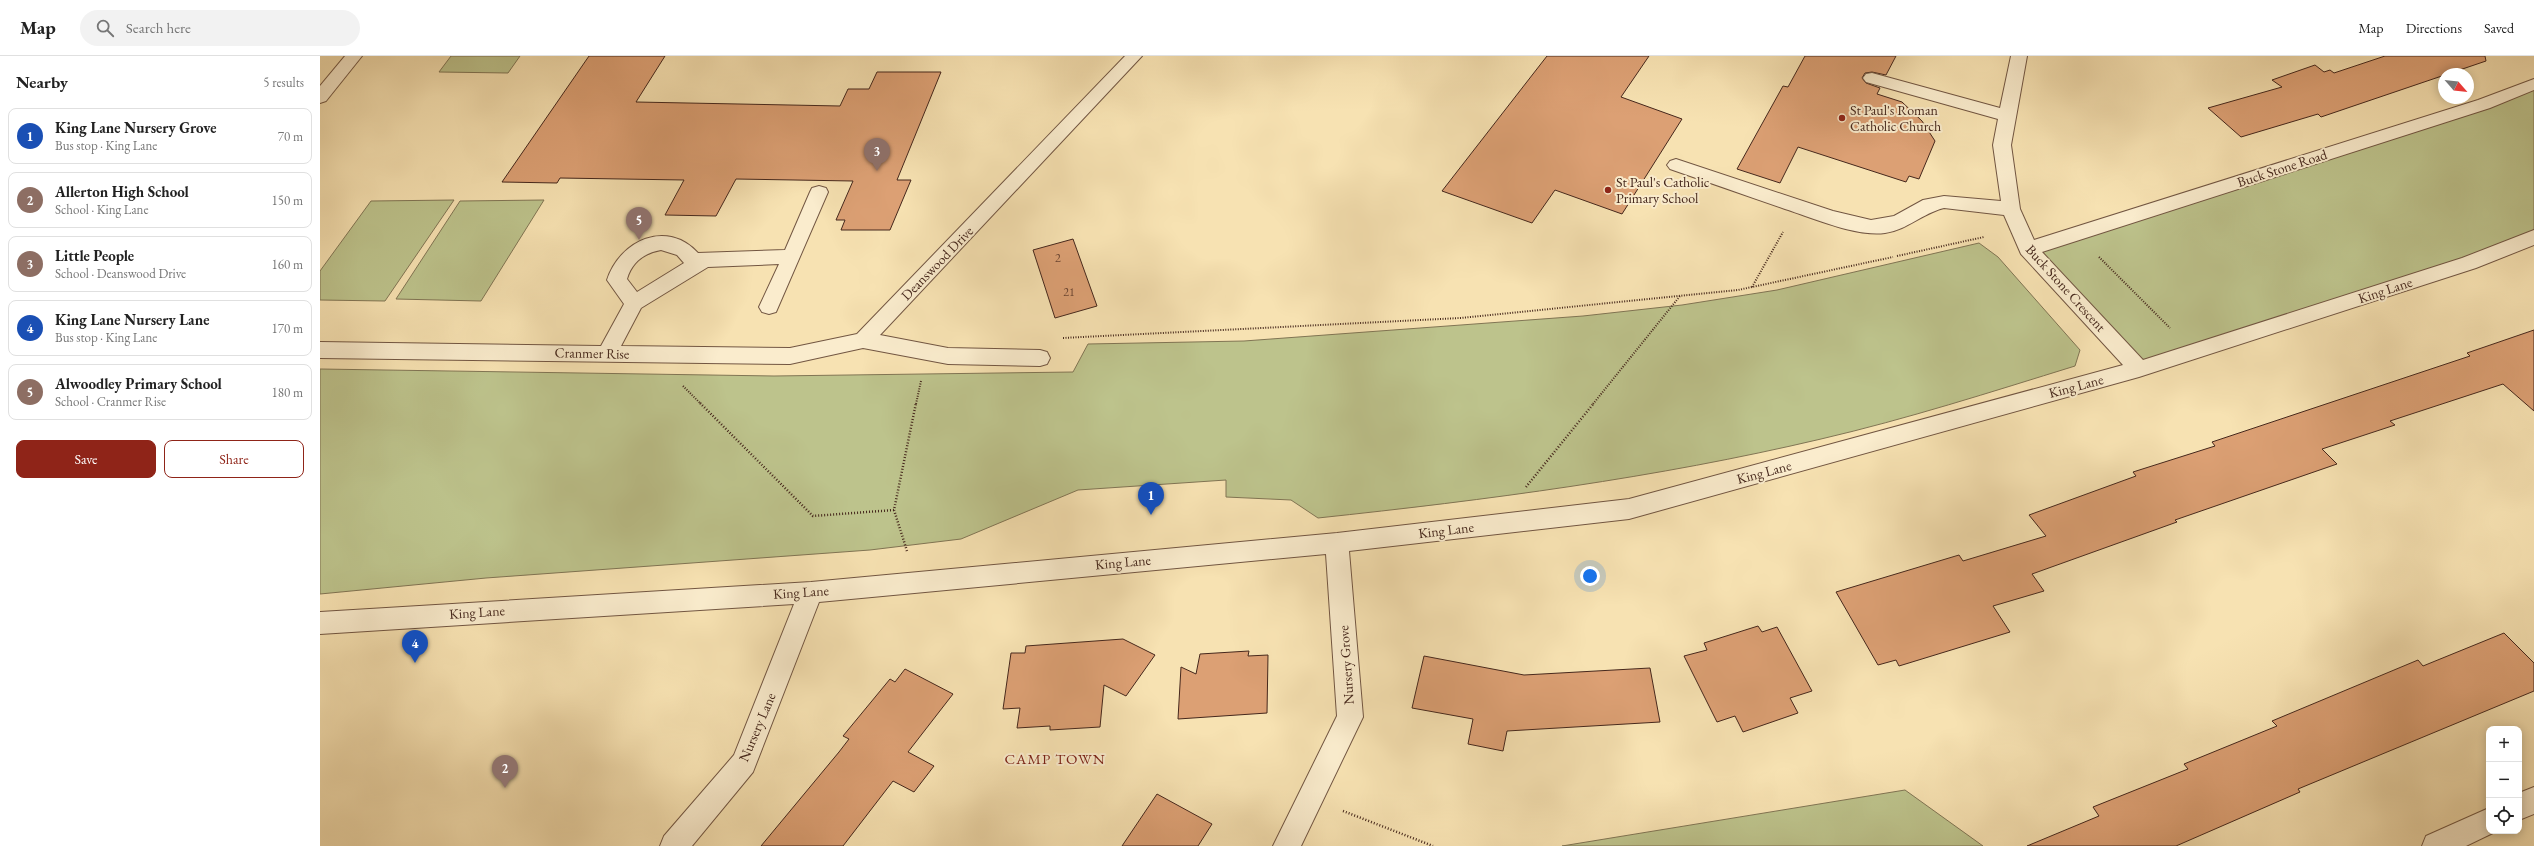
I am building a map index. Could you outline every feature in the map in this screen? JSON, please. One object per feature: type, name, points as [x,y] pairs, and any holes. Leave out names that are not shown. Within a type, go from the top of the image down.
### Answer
[{"type":"street","points":[[320,97],[354,56]]},
{"type":"street","name":"Deanswood Drive","points":[[862,340],[1134,56]]},
{"type":"street","name":"Buck Stone Crescent","points":[[2020,56],[2002,145],[2011,209],[2028,249],[2139,368]]},
{"type":"street","points":[[1872,78],[2008,116]]},
{"type":"street","name":"Buck Stone Road","points":[[2028,249],[2476,106],[2534,84]]},
{"type":"street","points":[[1676,165],[1853,224],[1871,227],[1886,226],[1901,221],[1930,205],[1944,202],[2011,209]]},
{"type":"street","points":[[769,307],[820,192]]},
{"type":"street","name":"King Lane","points":[[320,623],[811,592],[1337,543],[1629,509],[2139,368],[2469,263],[2534,237]]},
{"type":"street","points":[[634,304],[617,280],[624,261],[634,252],[655,243],[680,246],[686,250],[693,260],[792,256]]},
{"type":"street","points":[[607,353],[634,304],[704,260]]},
{"type":"street","points":[[862,340],[948,356],[1040,358]]},
{"type":"street","name":"Cranmer Rise","points":[[320,350],[790,356],[862,340]]},
{"type":"street","name":"Nursery Grove","points":[[1288,846],[1350,716],[1337,543]]},
{"type":"street","name":"Nursery Lane","points":[[674,846],[744,763],[811,592]]},
{"type":"street","points":[[2522,806],[2534,800]]},
{"type":"street","points":[[2436,846],[2486,822]]},
{"type":"path","points":[[1752,287],[1798,206]]},
{"type":"path","points":[[2075,234],[2193,351]]},
{"type":"path","points":[[1040,358],[1056,338],[1460,318],[1681,296],[1752,287],[1992,235],[2028,249]]},
{"type":"path","points":[[1497,524],[1681,296]]},
{"type":"path","points":[[912,582],[906,545],[894,510],[922,375],[933,353]]},
{"type":"path","points":[[676,354],[672,374],[813,516],[894,510]]},
{"type":"path","points":[[1310,798],[1433,846]]},
{"type":"green space","points":[[451,56],[520,56],[508,73],[439,72]]},
{"type":"green space","points":[[2534,84],[2534,237],[2139,369],[2028,249],[2474,104]]},
{"type":"green space","points":[[454,200],[385,301],[320,300],[320,271],[371,201]]},
{"type":"green space","points":[[544,200],[481,301],[396,299],[460,201]]},
{"type":"green space","points":[[1979,243],[1998,257],[2080,350],[2075,366],[1885,423],[1759,453],[1571,486],[1445,504],[1318,518],[1291,500],[1226,497],[1226,480],[1078,490],[961,539],[870,550],[486,578],[320,594],[320,369],[774,376],[1073,372],[1088,344],[1244,341],[1583,316],[1682,305],[1777,290]]},
{"type":"green space","points":[[1905,790],[1983,846],[1562,846]]},
{"type":"building","points":[[589,56],[665,56],[636,102],[840,106],[848,89],[869,89],[877,72],[941,72],[897,180],[911,180],[890,230],[841,230],[845,220],[836,220],[853,181],[736,179],[716,216],[665,215],[684,180],[560,178],[557,183],[502,182]]},
{"type":"building","points":[[1547,56],[1649,56],[1621,97],[1682,119],[1622,214],[1555,190],[1532,223],[1442,191]]},
{"type":"building","name":"St Paul's Roman Catholic Church","points":[[1805,56],[1896,56],[1886,75],[1872,72],[1865,73],[1862,78],[1866,83],[1880,88],[1877,94],[1902,102],[1922,121],[1935,141],[1919,179],[1909,176],[1906,182],[1798,147],[1780,183],[1737,169],[1783,86],[1788,87]]},
{"type":"building","points":[[2385,56],[2485,56],[2486,61],[2465,68],[2438,68],[2438,77],[2321,117],[2318,114],[2241,137],[2208,108],[2282,87],[2272,80],[2315,65],[2324,72],[2330,70],[2334,73]]},
{"type":"building","points":[[1073,239],[1097,306],[1055,318],[1033,250]]},
{"type":"building","points":[[2534,330],[2534,411],[2503,384],[2390,421],[2395,425],[2322,449],[2337,464],[2175,520],[2177,522],[2032,574],[2044,591],[1993,606],[2010,632],[1899,666],[1896,660],[1878,665],[1836,592],[1959,555],[1963,561],[2046,536],[2029,515],[2136,476],[2133,472],[2215,446],[2212,442],[2470,356],[2467,353]]},
{"type":"building","points":[[1758,626],[1762,632],[1777,627],[1812,691],[1790,698],[1798,713],[1743,732],[1735,716],[1717,722],[1684,656],[1707,650],[1704,643]]},
{"type":"building","points":[[2504,633],[2534,663],[2534,691],[2298,789],[2300,792],[2176,846],[2027,846],[2099,816],[2093,807],[2188,769],[2184,764],[2277,726],[2272,721],[2418,660],[2423,666]]},
{"type":"building","points":[[1123,639],[1155,655],[1126,696],[1104,685],[1100,727],[1050,730],[1050,726],[1017,728],[1020,708],[1003,709],[1011,653],[1025,653],[1026,646]]},
{"type":"building","points":[[1249,651],[1248,656],[1268,655],[1267,713],[1178,719],[1181,667],[1196,674],[1200,654]]},
{"type":"building","points":[[1424,656],[1524,675],[1650,668],[1660,722],[1507,731],[1503,751],[1468,744],[1473,719],[1412,708]]},
{"type":"building","points":[[905,669],[953,694],[908,752],[934,766],[914,792],[893,781],[843,846],[761,846],[849,739],[843,736],[890,679],[895,682]]},
{"type":"building","points":[[1157,794],[1212,824],[1198,846],[1122,846]]},
{"type":"place","name":"St Paul's Roman Catholic Church","points":[[1842,118]]},
{"type":"place","name":"Little People","points":[[877,171]]},
{"type":"place","name":"St Paul's Catholic Primary School","points":[[1608,190]]},
{"type":"place","name":"Alwoodley Primary School","points":[[639,240]]},
{"type":"place","name":"King Lane Nursery Grove","points":[[1151,515]]},
{"type":"place","name":"King Lane Nursery Lane","points":[[415,663]]},
{"type":"place","name":"Allerton High School","points":[[505,788]]},
{"type":"district","name":"CAMP TOWN","points":[[1055,758]]}]
